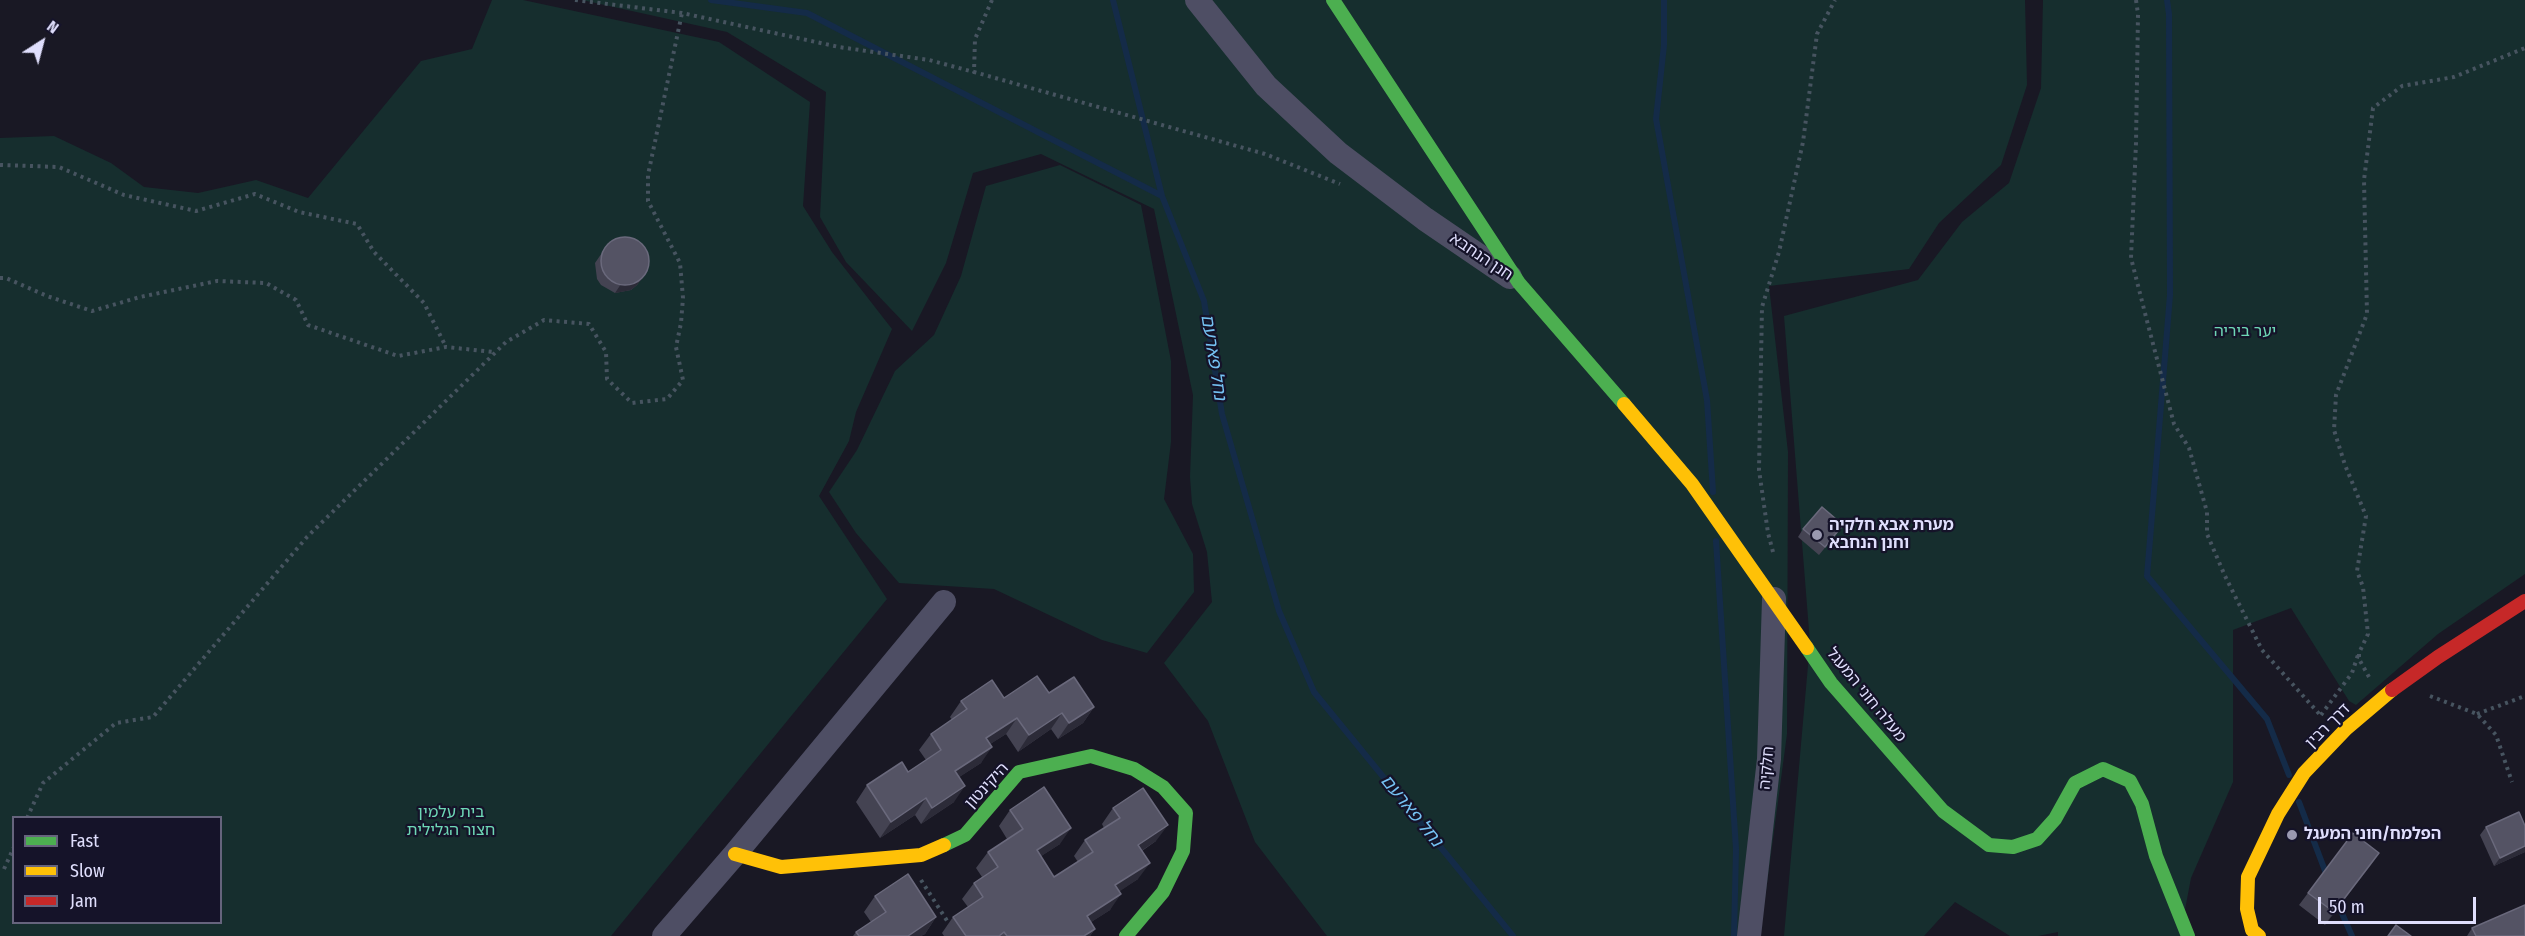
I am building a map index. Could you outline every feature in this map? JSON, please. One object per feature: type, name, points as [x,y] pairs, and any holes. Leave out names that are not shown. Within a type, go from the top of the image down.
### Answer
[{"type":"street","name":"חנן הנחבא","points":[[1197,0],[1266,86],[1338,153],[1425,219],[1519,283]]},
{"type":"street","name":"חנן הנחבא","points":[[1333,0],[1519,283]]},
{"type":"street","name":"מעלה חוני המעגל","points":[[1519,283],[1692,484],[1831,683],[1943,811],[1989,845],[2013,847],[2037,839],[2055,819],[2075,783],[2103,769],[2130,781],[2142,804],[2157,856],[2188,936]]},
{"type":"street","name":"חלקיה","points":[[1749,936],[1769,759],[1774,599]]},
{"type":"street","name":"דרך רבין","points":[[2259,936],[2252,930],[2247,909],[2248,877],[2278,814],[2304,773],[2340,735],[2386,694],[2438,657],[2525,601]]},
{"type":"street","points":[[664,936],[944,602]]},
{"type":"street","name":"היקינטון","points":[[735,854],[781,867],[921,855],[965,835],[1019,772],[1090,756],[1134,769],[1163,788],[1186,813],[1183,850],[1163,892],[1126,936]]},
{"type":"path","points":[[575,0],[682,13],[839,47],[929,60],[1265,154],[1350,189]]},
{"type":"path","points":[[974,72],[975,39],[992,0]]},
{"type":"path","points":[[1776,562],[1768,533],[1759,470],[1762,307],[1779,252],[1803,142],[1817,34],[1835,0]]},
{"type":"path","points":[[2136,0],[2138,14],[2136,143],[2131,258],[2174,424],[2189,448],[2207,512],[2208,534],[2225,576],[2262,650],[2340,735]]},
{"type":"path","points":[[28,816],[43,783],[116,723],[153,717],[307,537],[506,342],[544,320],[589,324],[606,352],[607,379],[632,403],[667,399],[683,380],[676,347],[683,298],[680,263],[648,201],[648,175],[682,13]]},
{"type":"path","points":[[2320,715],[2352,673],[2368,634],[2363,587],[2357,571],[2366,516],[2345,465],[2334,430],[2336,396],[2367,314],[2364,180],[2373,108],[2402,86],[2454,77],[2525,48]]},
{"type":"path","points":[[0,165],[58,167],[124,195],[196,211],[255,194],[299,212],[357,224],[374,252],[424,303],[446,347]]},
{"type":"path","points":[[0,278],[6,278],[47,296],[92,311],[140,297],[217,280],[266,283],[296,300],[308,325],[398,356],[446,347],[495,352]]},
{"type":"path","points":[[2359,653],[2359,659],[2373,688],[2386,694],[2434,697],[2477,714],[2496,735],[2512,782]]},
{"type":"path","points":[[2477,714],[2525,696]]},
{"type":"path","points":[[4,868],[12,851]]},
{"type":"path","points":[[906,856],[957,936]]},
{"type":"green space","name":"בית עלמין חצור הגלילית","points":[[492,0],[523,0],[719,42],[810,102],[803,206],[832,252],[892,329],[856,412],[849,441],[819,496],[887,599],[611,936],[0,936],[0,138],[54,136],[111,163],[144,187],[198,193],[256,180],[308,198],[421,61],[472,49]]},
{"type":"green space","points":[[582,0],[2025,0],[2027,85],[2001,165],[1939,223],[1909,269],[1769,286],[1788,452],[1787,734],[1760,936],[1327,936],[1255,842],[1208,721],[1164,663],[1212,602],[1207,552],[1192,504],[1190,477],[1193,395],[1154,209],[1041,154],[973,173],[946,263],[912,331],[846,262],[820,217],[826,92],[727,32]]},
{"type":"green space","name":"יער ביריה","points":[[2043,0],[2525,0],[2525,574],[2438,634],[2356,705],[2349,701],[2291,608],[2233,630],[2233,782],[2191,878],[2180,936],[2058,936],[2058,932],[2038,936],[2010,936],[1955,902],[1924,936],[1784,936],[1810,643],[1784,316],[1918,280],[1962,222],[2009,183],[2041,88]]},
{"type":"green space","points":[[1060,165],[1141,205],[1171,361],[1171,442],[1164,499],[1193,554],[1194,592],[1147,653],[1102,640],[994,589],[899,583],[856,533],[829,492],[857,450],[895,371],[934,335],[961,276],[986,186]]},
{"type":"building","points":[[625,237],[642,244],[649,261],[642,278],[625,285],[608,278],[601,261],[608,244]]},
{"type":"building","name":"מערת אבא חלקיה וחנן הנחבא","points":[[1822,507],[1843,525],[1825,547],[1803,529]]},
{"type":"building","points":[[1037,676],[1049,693],[1074,677],[1094,707],[1069,723],[1062,713],[1029,735],[1017,718],[986,738],[992,747],[955,771],[965,786],[932,808],[926,798],[891,822],[867,785],[902,762],[908,772],[941,750],[931,734],[967,709],[961,701],[992,680],[1004,698]]},
{"type":"building","points":[[1044,787],[1071,828],[1037,850],[1054,877],[1093,852],[1085,840],[1120,818],[1113,808],[1143,788],[1168,825],[1138,845],[1150,863],[1115,885],[1121,894],[1087,916],[1095,929],[1084,936],[1007,936],[1004,932],[999,936],[966,936],[953,917],[983,897],[974,883],[998,867],[988,852],[1023,829],[1010,810]]},
{"type":"building","points":[[2519,812],[2525,826],[2525,846],[2500,858],[2486,827]]},
{"type":"building","points":[[2353,833],[2379,853],[2334,912],[2308,893]]},
{"type":"building","points":[[908,874],[936,917],[908,936],[859,936],[856,932],[886,912],[875,896]]},
{"type":"building","points":[[2525,905],[2525,936],[2476,936],[2472,928]]},
{"type":"building","points":[[2396,925],[2411,936],[2388,936]]},
{"type":"waterway","name":"נחל פארעם","points":[[711,0],[807,13],[1162,196],[1204,301],[1222,414],[1279,611],[1314,692],[1513,936]]},
{"type":"waterway","points":[[1113,0],[1162,196]]},
{"type":"waterway","points":[[1664,0],[1664,45],[1656,119],[1707,400],[1713,492]]},
{"type":"waterway","points":[[2167,0],[2169,14],[2170,295],[2147,576],[2267,719],[2289,775]]},
{"type":"waterway","points":[[1716,541],[1736,849],[1734,936]]},
{"type":"waterway","points":[[2299,802],[2327,876]]},
{"type":"waterway","points":[[2336,900],[2352,936]]},
{"type":"traffic: fast","points":[[1333,0],[1519,283],[1624,404]]},
{"type":"traffic: fast","points":[[1807,648],[1831,683],[1943,811],[1989,845],[2013,847],[2037,839],[2055,819],[2075,783],[2103,769],[2130,781],[2142,804],[2156,856],[2188,936]]},
{"type":"traffic: fast","points":[[944,845],[965,835],[1019,772],[1091,756],[1134,769],[1163,787],[1186,813],[1183,851],[1163,892],[1126,936]]},
{"type":"traffic: slow","points":[[1624,404],[1692,484],[1807,648]]},
{"type":"traffic: slow","points":[[2259,936],[2252,930],[2247,909],[2248,877],[2278,814],[2304,773],[2346,729],[2392,690]]},
{"type":"traffic: slow","points":[[735,854],[781,867],[921,855],[944,845]]},
{"type":"traffic: jam","points":[[2392,690],[2438,657],[2525,601]]},
{"type":"place","name":"מערת אבא חלקיה וחנן הנחבא","points":[[1817,535]]},
{"type":"place","name":"הפלמח/חוני המעגל","points":[[2292,835]]}]
